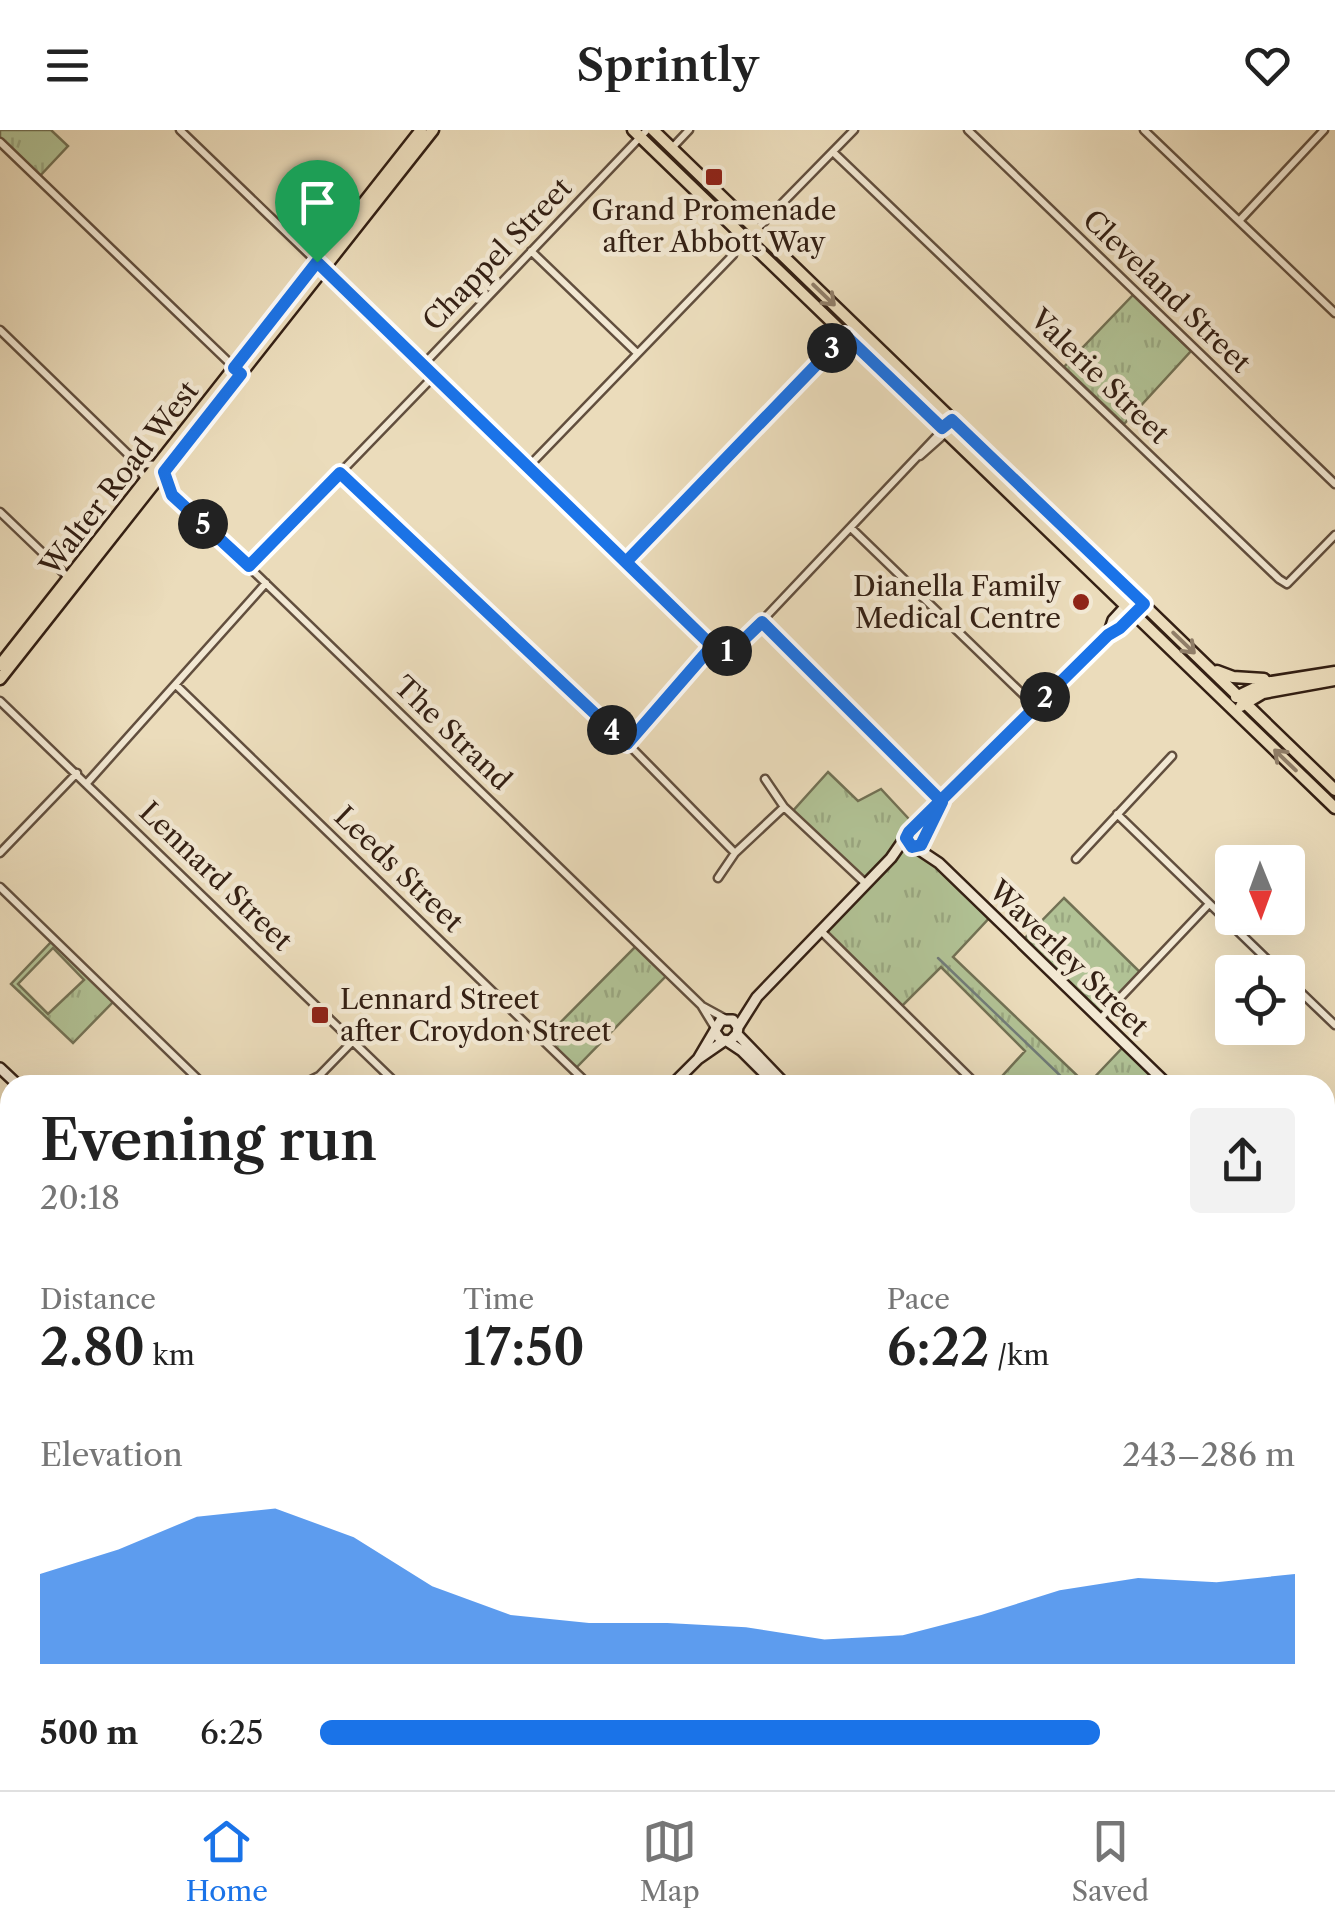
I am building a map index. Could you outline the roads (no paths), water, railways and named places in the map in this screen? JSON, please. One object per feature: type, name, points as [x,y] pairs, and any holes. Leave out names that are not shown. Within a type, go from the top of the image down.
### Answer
[{"type":"main road","name":"Walter Road West","points":[[0,680],[423,132]]},
{"type":"main road","points":[[644,132],[672,148],[1335,790]]},
{"type":"main road","points":[[644,132],[746,239],[1335,808]]},
{"type":"main road","name":"Walter Road West","points":[[0,665],[73,582]]},
{"type":"main road","points":[[1208,666],[1233,678],[1288,684]]},
{"type":"main road","points":[[1263,720],[1265,700],[1288,684],[1335,672]]},
{"type":"main road","points":[[1231,708],[1265,683],[1335,680]]},
{"type":"street","points":[[180,130],[721,651],[732,651],[762,622],[954,422]]},
{"type":"street","points":[[672,148],[689,130]]},
{"type":"street","points":[[746,239],[854,130]]},
{"type":"street","name":"Cleveland Street","points":[[968,130],[1335,484]]},
{"type":"street","points":[[1144,130],[1335,314]]},
{"type":"street","points":[[1239,221],[1326,130],[1335,136]]},
{"type":"street","name":"Chappel Street","points":[[422,366],[644,132]]},
{"type":"street","points":[[0,142],[238,371]]},
{"type":"street","name":"Valerie Street","points":[[832,152],[1280,579],[1288,584],[1335,535]]},
{"type":"street","points":[[532,250],[636,352]]},
{"type":"street","points":[[528,467],[733,255]]},
{"type":"street","points":[[0,330],[132,458],[160,469]]},
{"type":"street","points":[[626,562],[845,335]]},
{"type":"street","name":"Chappel Street","points":[[249,566],[433,377]]},
{"type":"street","points":[[132,458],[147,486],[172,495]]},
{"type":"street","name":"The Strand","points":[[160,469],[172,495],[701,1006],[715,1030]]},
{"type":"street","points":[[340,473],[627,744],[735,853]]},
{"type":"street","points":[[0,512],[73,582]]},
{"type":"street","points":[[851,528],[1036,707]]},
{"type":"street","points":[[87,782],[266,583]]},
{"type":"street","points":[[698,1059],[715,1030],[757,998],[1140,600]]},
{"type":"street","points":[[762,622],[942,802]]},
{"type":"street","points":[[627,744],[712,646]]},
{"type":"street","name":"Leeds Street","points":[[176,685],[579,1075]]},
{"type":"street","name":"Lennard Street","points":[[0,701],[388,1075]]},
{"type":"street","points":[[1076,859],[1172,756]]},
{"type":"street","points":[[0,854],[76,773]]},
{"type":"street","points":[[765,778],[784,807],[865,884]]},
{"type":"street","points":[[911,841],[924,837],[942,802]]},
{"type":"street","points":[[718,878],[735,853],[784,807]]},
{"type":"street","points":[[1117,814],[1262,955]]},
{"type":"street","name":"Waverley Street","points":[[924,837],[939,863]]},
{"type":"street","name":"Waverley Street","points":[[911,841],[939,863],[1153,1075]]},
{"type":"street","points":[[0,887],[194,1075]]},
{"type":"street","points":[[1100,1019],[1209,904]]},
{"type":"street","points":[[821,932],[968,1075]]},
{"type":"street","points":[[1305,996],[1335,1025]]},
{"type":"street","points":[[682,1075],[738,1031],[757,998]]},
{"type":"street","name":"The Strand","points":[[701,1006],[727,1018]]},
{"type":"street","points":[[727,1018],[777,1075]]},
{"type":"street","points":[[715,1030],[766,1075]]},
{"type":"street","points":[[320,1075],[353,1041]]},
{"type":"waterway","points":[[938,958],[1060,1075]]},
{"type":"place","name":"Grand Promenade after Abbott Way","points":[[714,177]]},
{"type":"place","name":"Dianella Family Medical Centre","points":[[1081,602]]},
{"type":"place","name":"Lennard Street after Croydon Street","points":[[320,1015]]}]
